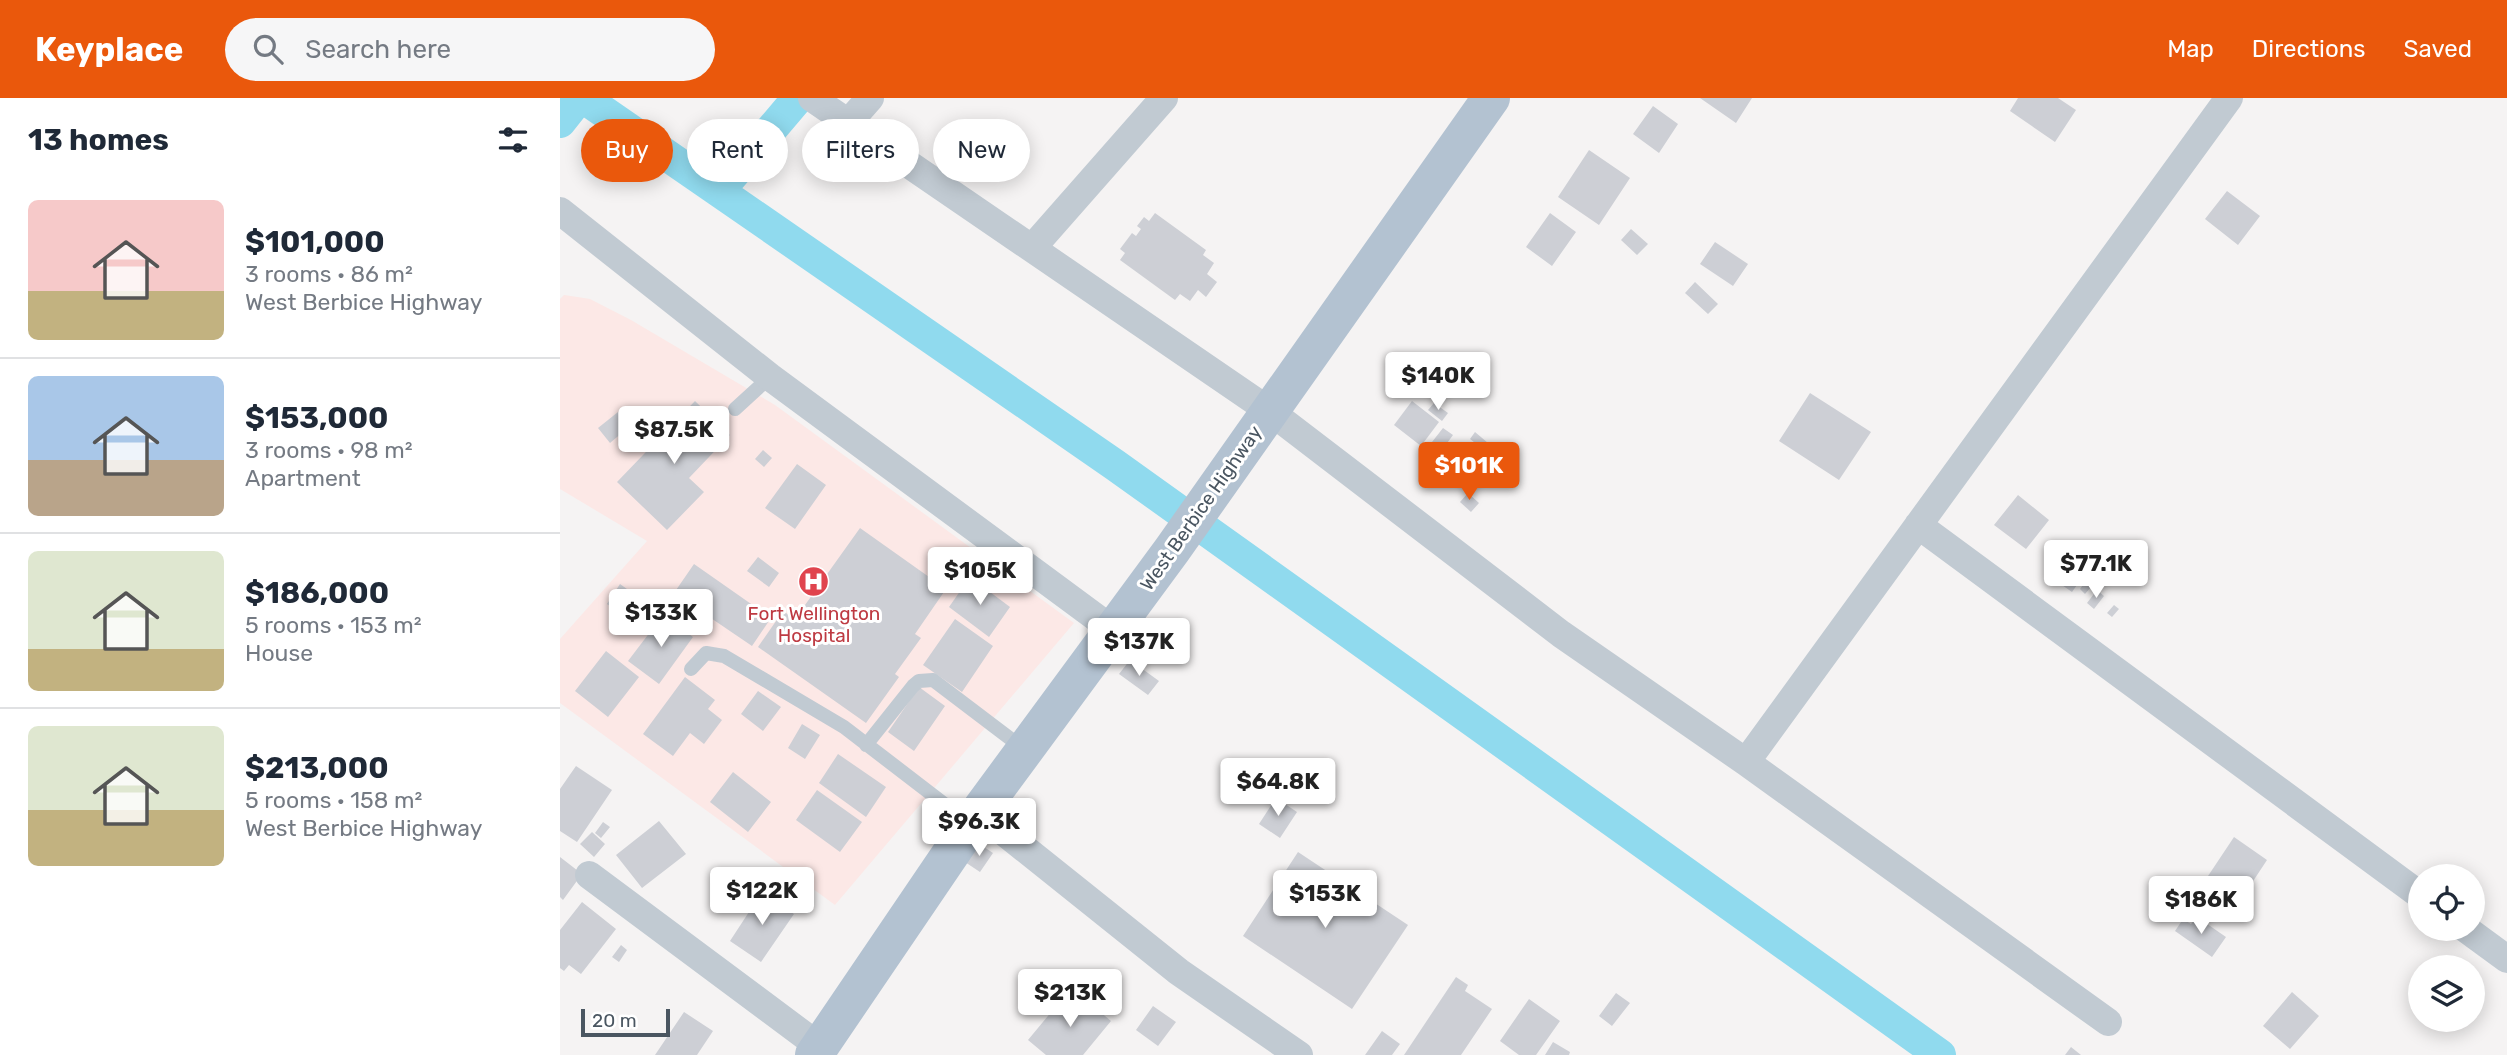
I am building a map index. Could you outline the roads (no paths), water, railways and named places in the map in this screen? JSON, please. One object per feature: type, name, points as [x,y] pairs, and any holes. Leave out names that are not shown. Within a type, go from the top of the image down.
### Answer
[{"type":"main road","name":"West Berbice Highway","points":[[817,1051],[975,818],[1172,550],[1492,98]]},
{"type":"street","points":[[812,98],[844,119]]},
{"type":"street","points":[[851,119],[870,98]]},
{"type":"street","points":[[1032,248],[1164,98]]},
{"type":"street","points":[[1746,762],[2229,98]]},
{"type":"street","points":[[919,171],[1032,248],[1261,423],[1746,762],[2108,1022]]},
{"type":"street","points":[[560,211],[770,377],[1113,630]]},
{"type":"street","points":[[1918,525],[2408,886]]},
{"type":"street","points":[[975,818],[1179,972],[1299,1055]]},
{"type":"street","points":[[589,875],[817,1051]]},
{"type":"street","points":[[2482,941],[2507,959]]},
{"type":"lane","points":[[735,409],[770,377]]},
{"type":"lane","points":[[691,669],[706,653],[714,652],[724,656],[795,696],[975,818]]},
{"type":"lane","points":[[866,745],[913,686],[919,681],[933,680],[1025,750]]},
{"type":"waterway","points":[[560,122],[579,98]]},
{"type":"waterway","points":[[584,98],[1115,465],[1940,1055]]},
{"type":"waterway","points":[[719,191],[798,98]]},
{"type":"place","name":"Fort Wellington Hospital","points":[[814,582]]}]
